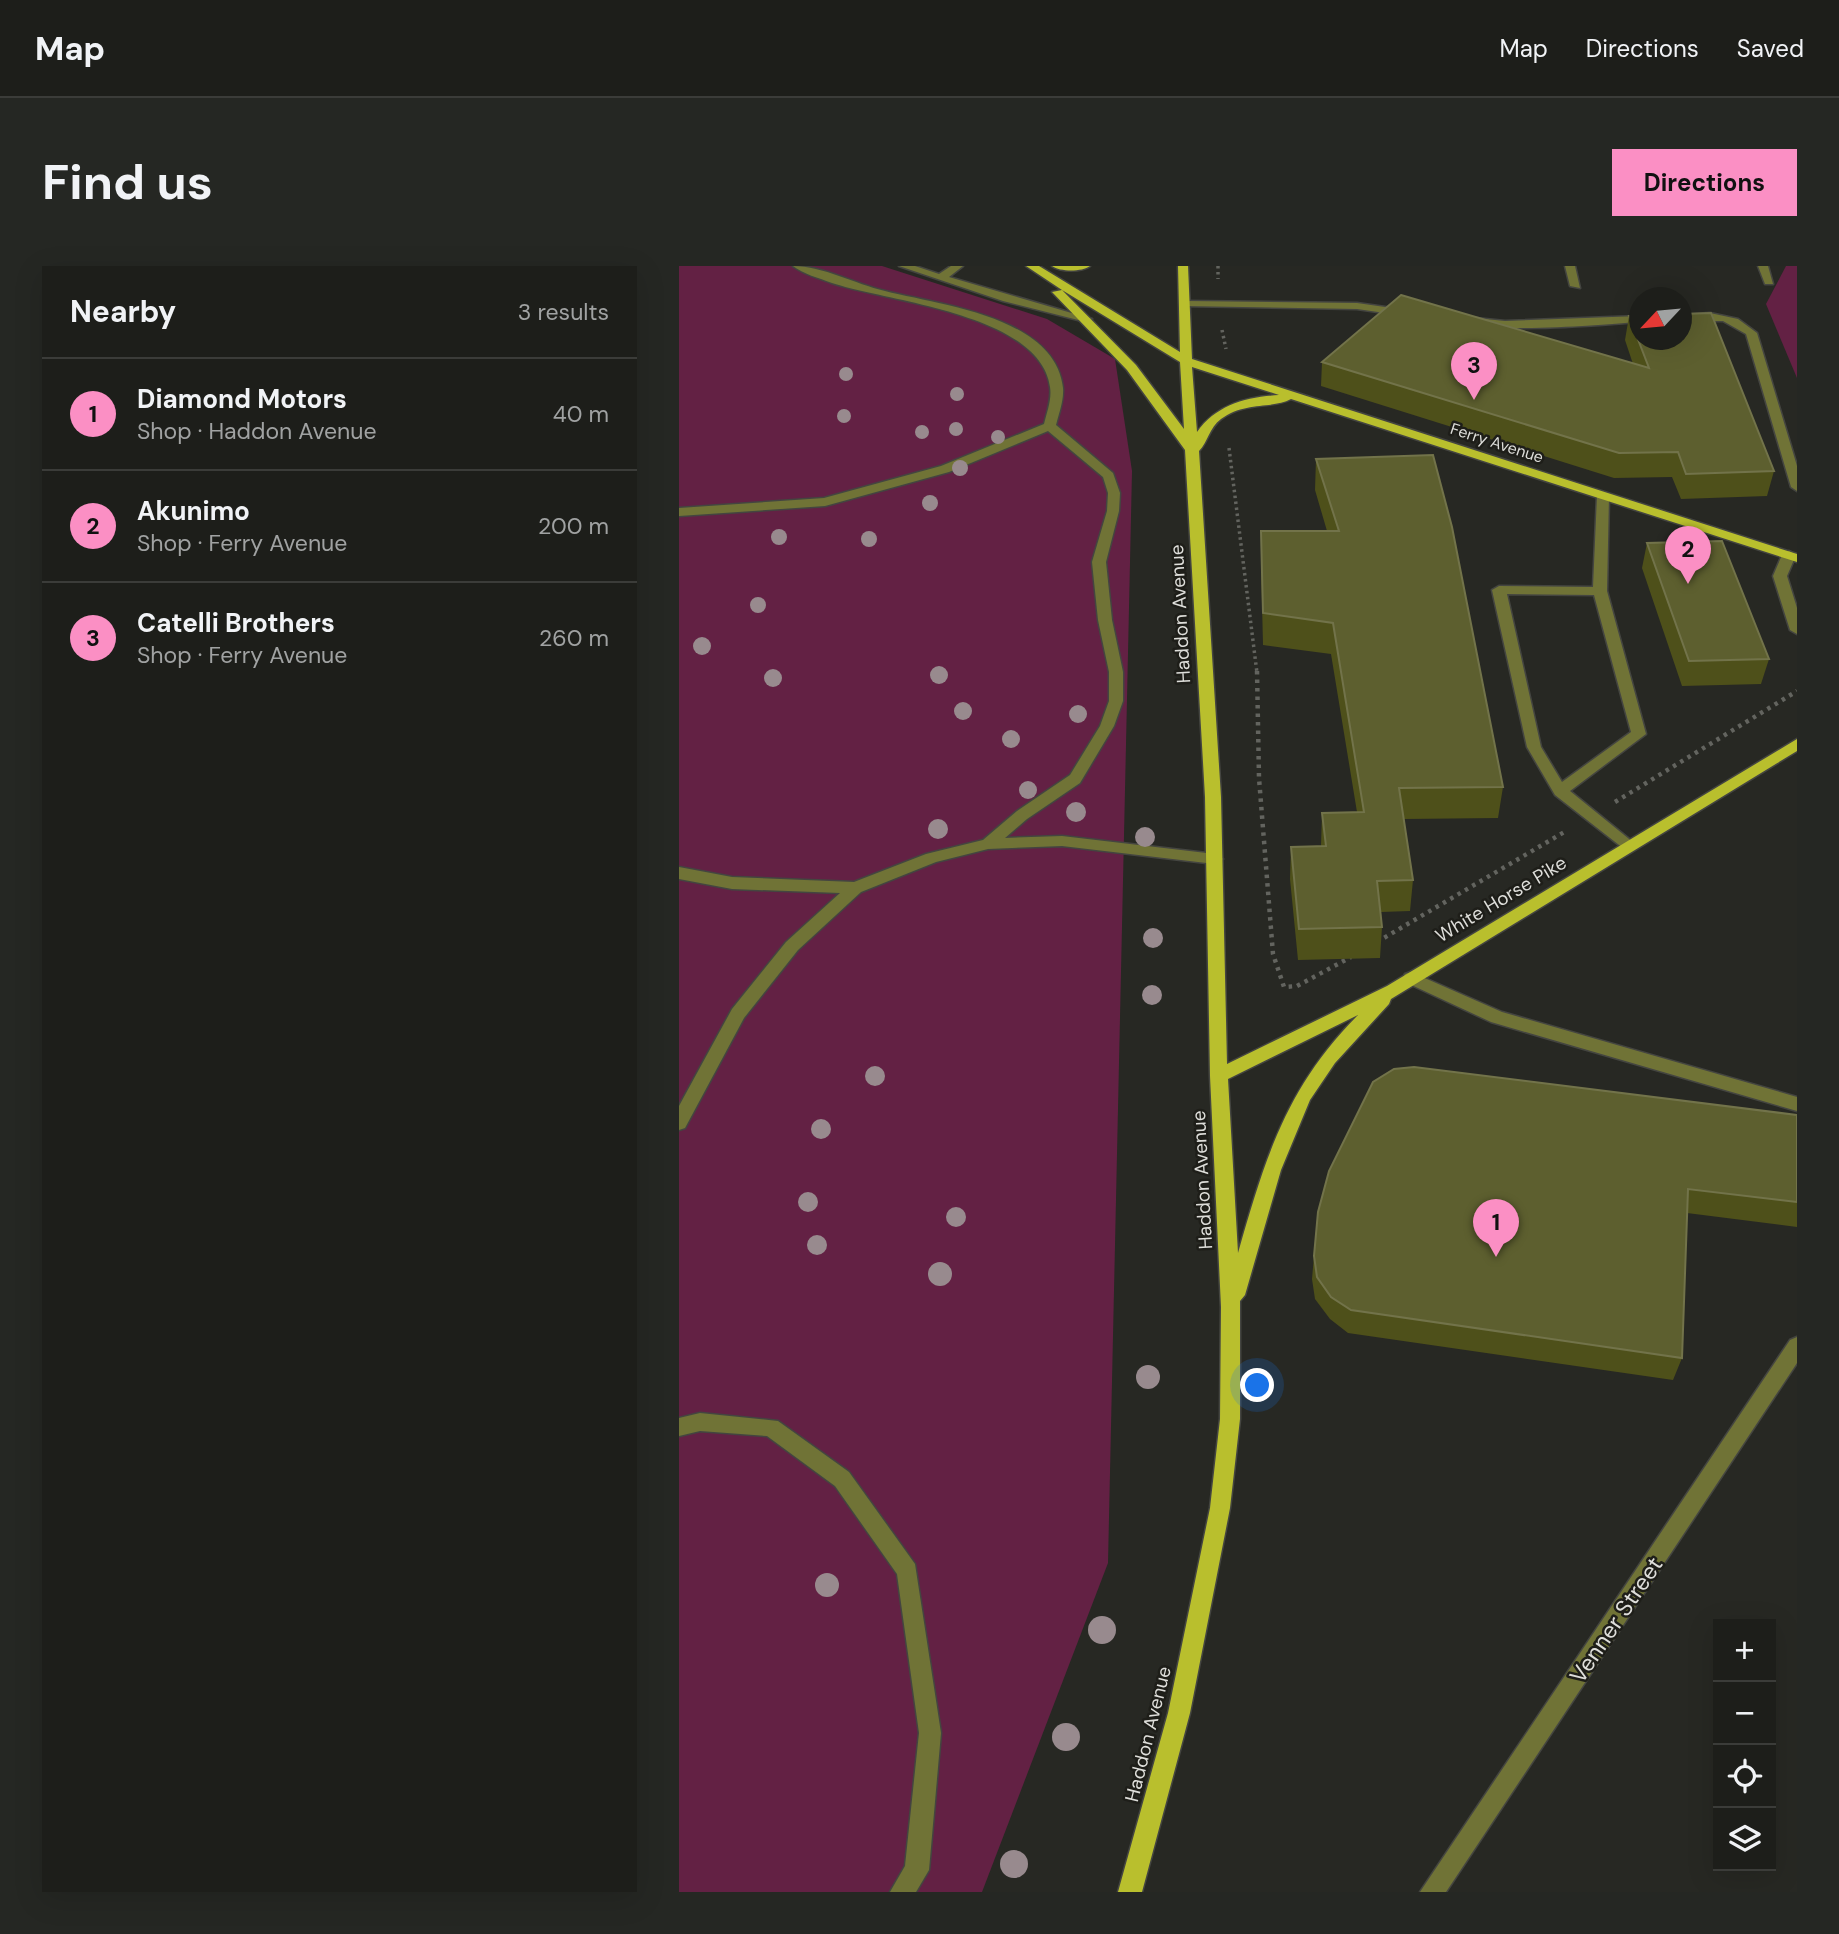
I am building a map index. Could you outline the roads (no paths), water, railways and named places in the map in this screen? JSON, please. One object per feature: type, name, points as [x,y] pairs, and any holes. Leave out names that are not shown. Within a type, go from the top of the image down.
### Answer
[{"type":"main road","name":"Haddon Avenue","points":[[1030,266],[1086,319],[1159,398],[1195,455]]},
{"type":"main road","name":"Haddon Avenue","points":[[1030,266],[1186,360],[1195,455],[1215,859],[1219,1076],[1231,1307],[1230,1419],[1220,1508],[1179,1713],[1130,1892]]},
{"type":"main road","points":[[1057,266],[1085,266]]},
{"type":"main road","points":[[1183,266],[1187,304],[1186,360]]},
{"type":"main road","name":"Ferry Avenue","points":[[1186,360],[1793,556]]},
{"type":"main road","points":[[1195,455],[1199,434],[1210,420],[1225,411],[1263,398],[1298,398]]},
{"type":"main road","name":"White Horse Pike","points":[[1219,1076],[1393,990],[1797,744]]},
{"type":"main road","points":[[1231,1307],[1280,1152],[1303,1097],[1334,1050],[1393,990]]},
{"type":"street","points":[[799,266],[845,284],[953,309],[1006,327],[1023,337],[1050,367],[1056,383],[1050,426]]},
{"type":"street","points":[[904,266],[1086,319]]},
{"type":"street","points":[[940,278],[958,266]]},
{"type":"street","points":[[1570,266],[1576,286]]},
{"type":"street","points":[[1763,266],[1769,282]]},
{"type":"street","points":[[1187,304],[1357,306],[1426,315]]},
{"type":"street","points":[[1692,317],[1717,315],[1737,320],[1751,333],[1797,487]]},
{"type":"street","points":[[1467,320],[1505,324],[1629,319]]},
{"type":"street","points":[[679,512],[825,502],[945,469],[1050,426]]},
{"type":"street","points":[[988,845],[1022,815],[1075,779],[1107,726],[1116,701],[1116,672],[1103,606],[1099,562],[1113,512],[1114,493],[1109,476],[1050,426]]},
{"type":"street","points":[[1560,791],[1639,734],[1600,591],[1603,495]]},
{"type":"street","points":[[1793,556],[1780,576],[1797,630]]},
{"type":"street","points":[[1600,591],[1499,590],[1534,747],[1560,791],[1628,847]]},
{"type":"street","points":[[679,1123],[739,1014],[792,946],[855,888],[932,858],[988,845],[1062,841],[1215,859]]},
{"type":"street","points":[[679,873],[732,883],[855,888]]},
{"type":"street","points":[[1411,978],[1497,1017],[1797,1104]]},
{"type":"street","name":"Venner Street","points":[[1432,1892],[1797,1346]]},
{"type":"street","points":[[679,1427],[700,1422],[771,1427],[842,1479],[907,1571],[930,1734],[917,1871],[902,1892]]},
{"type":"place","name":"Catelli Brothers","points":[[1474,400]]},
{"type":"place","name":"Akunimo","points":[[1688,584]]},
{"type":"place","name":"Diamond Motors","points":[[1496,1257]]}]
